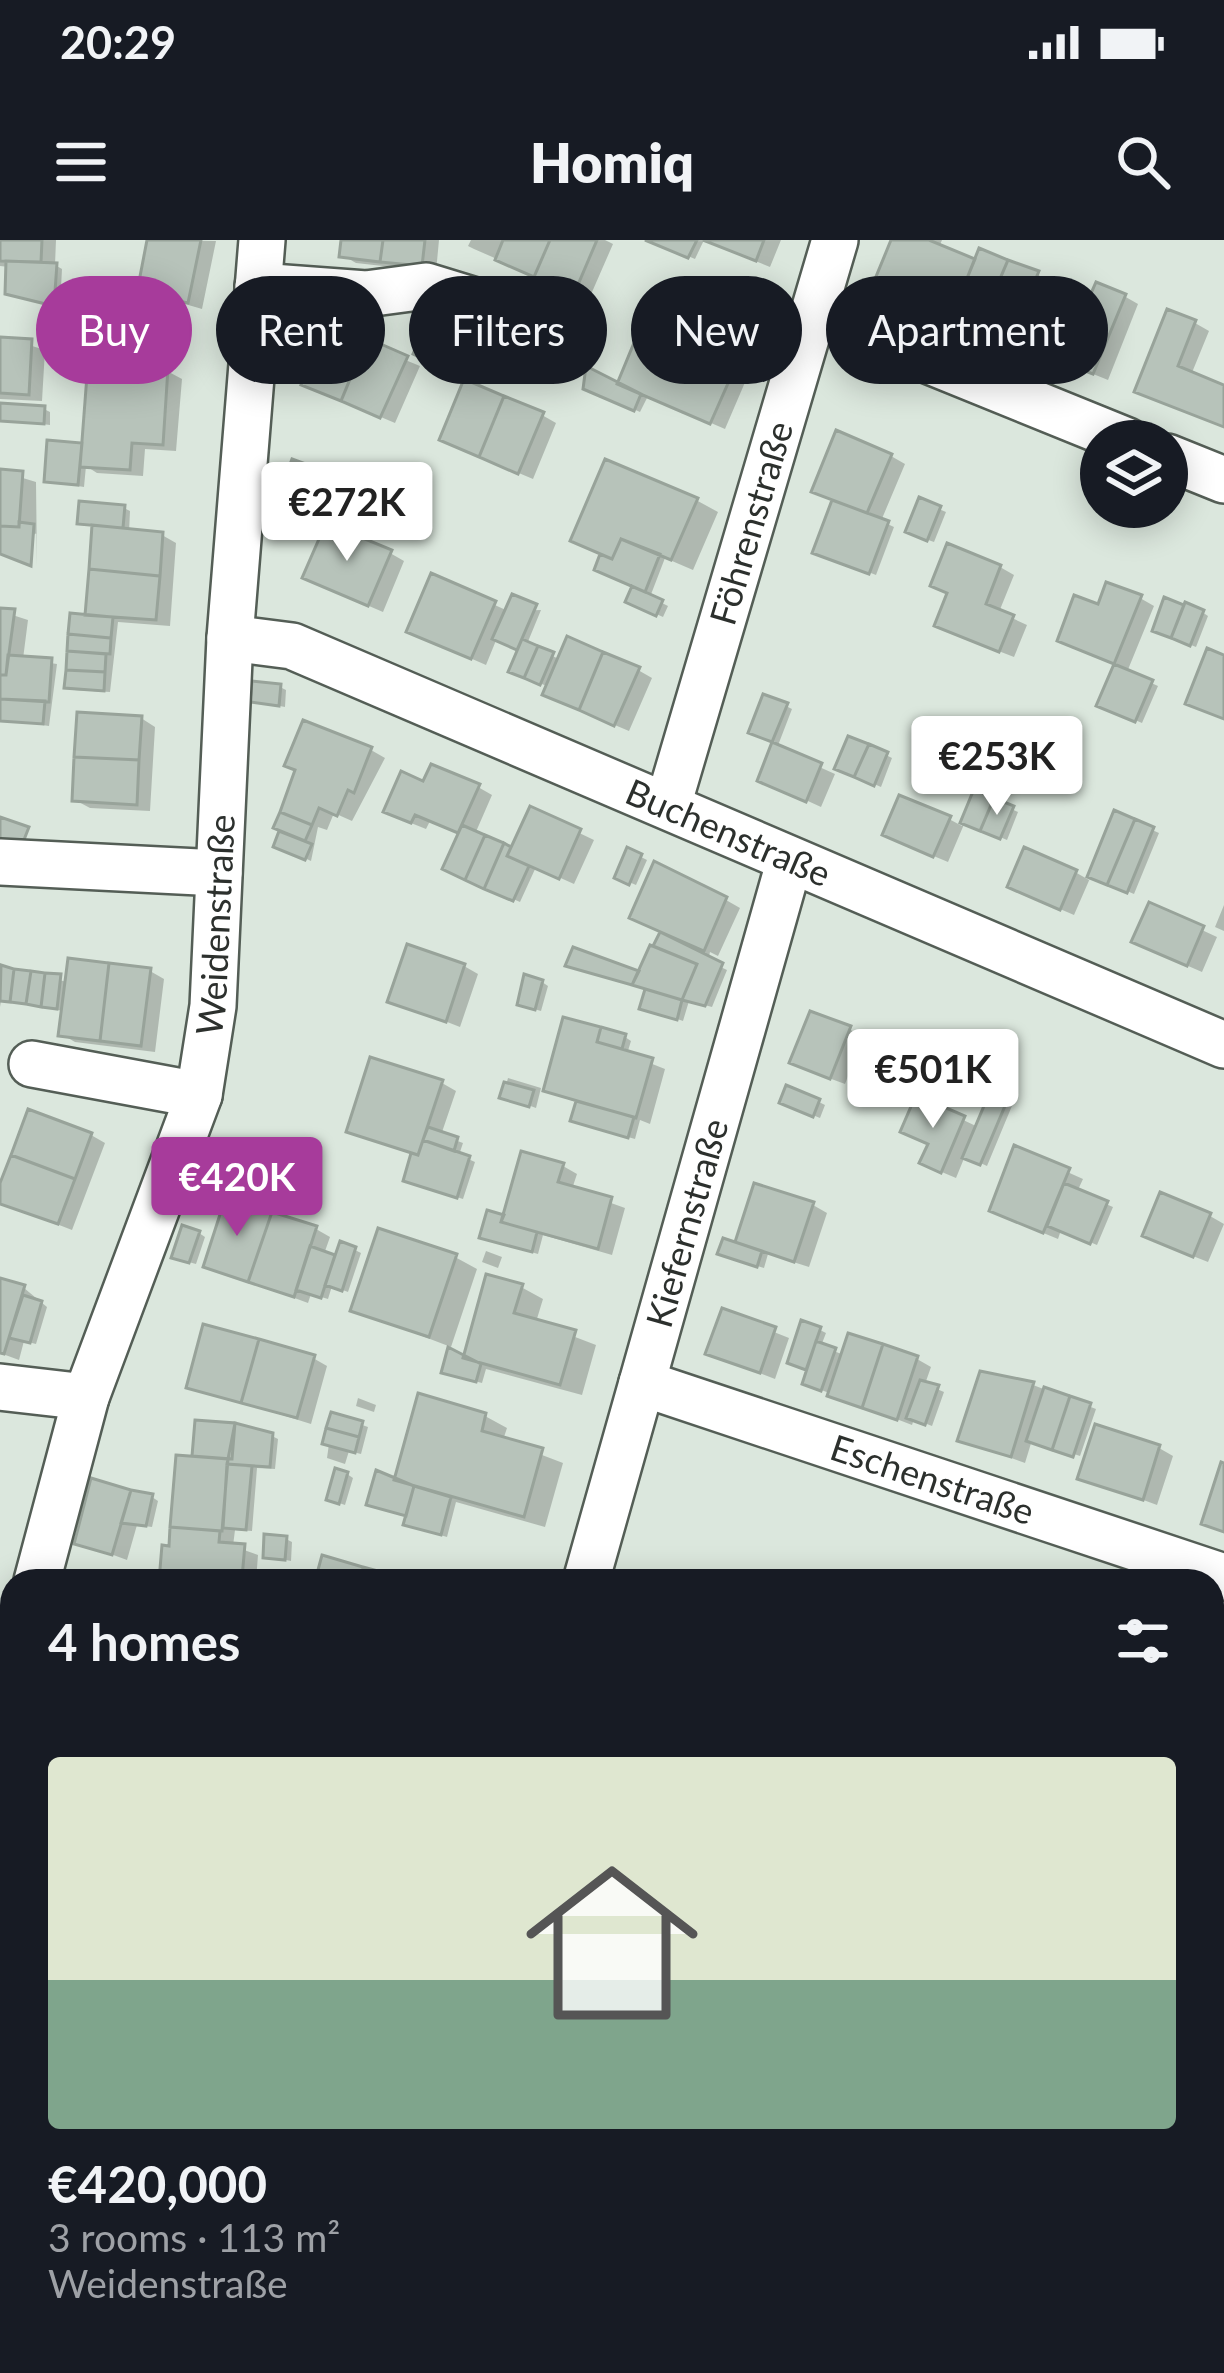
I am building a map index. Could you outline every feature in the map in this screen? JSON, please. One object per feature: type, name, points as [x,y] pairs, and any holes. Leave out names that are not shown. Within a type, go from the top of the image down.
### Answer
[{"type":"street","name":"Weidenstraße","points":[[259,276],[262,240]]},
{"type":"street","name":"Föhrenstraße","points":[[668,806],[835,240]]},
{"type":"street","points":[[814,314],[1080,422]]},
{"type":"street","name":"Weidenstraße","points":[[40,1569],[86,1397],[199,1095],[213,1006],[230,638],[250,384]]},
{"type":"street","points":[[1188,465],[1224,480]]},
{"type":"street","name":"Buchenstraße","points":[[230,638],[292,646],[668,806],[789,863],[1224,1045]]},
{"type":"street","points":[[0,862],[219,873]]},
{"type":"street","name":"Kiefernstraße","points":[[589,1569],[789,863]]},
{"type":"street","points":[[32,1064],[199,1095]]},
{"type":"street","name":"Eschenstraße","points":[[642,1383],[1200,1569]]},
{"type":"street","points":[[0,1387],[86,1397]]},
{"type":"building","points":[[0,240],[42,240],[41,262],[0,261]]},
{"type":"building","points":[[147,240],[201,240],[192,284],[192,276],[140,276]]},
{"type":"building","points":[[341,240],[383,240],[380,262],[339,257]]},
{"type":"building","points":[[383,240],[425,240],[422,266],[380,262]]},
{"type":"building","points":[[503,240],[550,240],[534,276],[495,260]]},
{"type":"building","points":[[550,240],[597,240],[582,276],[534,276]]},
{"type":"building","points":[[645,240],[697,240],[688,258]]},
{"type":"building","points":[[703,240],[764,240],[756,261]]},
{"type":"building","points":[[891,240],[929,240],[975,259],[968,276],[876,276]]},
{"type":"building","points":[[979,248],[1008,260],[1001,276],[968,276]]},
{"type":"building","points":[[1008,260],[1039,271],[1037,276],[1001,276]]},
{"type":"building","points":[[6,261],[57,263],[56,276],[36,276],[36,302],[5,294]]},
{"type":"building","points":[[1108,287],[1126,294],[1108,338]]},
{"type":"building","points":[[1167,309],[1196,320],[1178,366],[1224,385],[1224,427],[1134,392]]},
{"type":"building","points":[[0,337],[32,339],[29,395],[0,393]]},
{"type":"building","points":[[385,346],[408,356],[380,418],[341,401],[348,384],[385,384]]},
{"type":"building","points":[[631,350],[631,384],[728,384],[710,424],[617,384]]},
{"type":"building","points":[[607,377],[641,394],[634,411],[583,389],[584,384],[607,384]]},
{"type":"building","points":[[86,384],[167,384],[163,445],[132,443],[130,470],[80,467]]},
{"type":"building","points":[[301,384],[348,384],[341,401]]},
{"type":"building","points":[[462,384],[476,384],[504,396],[479,457],[439,440]]},
{"type":"building","points":[[504,396],[544,412],[518,474],[479,457]]},
{"type":"building","points":[[0,403],[45,406],[44,424],[0,421]]},
{"type":"building","points":[[836,430],[892,454],[867,513],[811,492]]},
{"type":"building","points":[[47,440],[82,443],[78,485],[44,482]]},
{"type":"building","points":[[292,459],[330,473],[321,496],[284,481]]},
{"type":"building","points":[[605,459],[698,498],[671,560],[621,539],[612,559],[570,541]]},
{"type":"building","points":[[0,469],[23,471],[19,527],[0,526]]},
{"type":"building","points":[[919,497],[941,506],[927,541],[905,532]]},
{"type":"building","points":[[832,500],[889,521],[869,574],[812,553]]},
{"type":"building","points":[[79,501],[125,505],[123,528],[77,524]]},
{"type":"building","points":[[19,522],[34,524],[31,566],[0,554],[0,526],[19,527]]},
{"type":"building","points":[[326,523],[392,550],[368,606],[302,578]]},
{"type":"building","points":[[92,525],[163,532],[160,576],[89,569]]},
{"type":"building","points":[[621,539],[660,554],[645,592],[594,570],[600,554],[612,559]]},
{"type":"building","points":[[947,543],[1001,565],[986,604],[1014,615],[999,652],[934,626],[947,593],[930,586]]},
{"type":"building","points":[[89,569],[160,576],[156,620],[85,615]]},
{"type":"building","points":[[431,573],[496,601],[471,659],[406,632]]},
{"type":"building","points":[[1106,582],[1142,595],[1114,664],[1057,641],[1074,595],[1098,604]]},
{"type":"building","points":[[632,586],[663,600],[656,616],[625,602]]},
{"type":"building","points":[[512,594],[537,604],[517,650],[492,639]]},
{"type":"building","points":[[1164,597],[1184,605],[1171,638],[1152,631]]},
{"type":"building","points":[[1185,602],[1204,610],[1190,646],[1171,638]]},
{"type":"building","points":[[0,608],[15,609],[6,675],[0,675]]},
{"type":"building","points":[[70,613],[113,617],[111,638],[68,634]]},
{"type":"building","points":[[68,634],[111,638],[110,654],[67,651]]},
{"type":"building","points":[[567,636],[603,652],[579,710],[542,695]]},
{"type":"building","points":[[522,639],[538,646],[524,678],[508,672]]},
{"type":"building","points":[[538,646],[554,652],[540,685],[524,678]]},
{"type":"building","points":[[1207,648],[1224,655],[1224,719],[1185,704]]},
{"type":"building","points":[[67,651],[106,654],[105,672],[66,670]]},
{"type":"building","points":[[603,652],[640,667],[614,726],[579,710]]},
{"type":"building","points":[[8,655],[52,658],[49,702],[0,699],[0,675],[6,675]]},
{"type":"building","points":[[1114,664],[1153,680],[1135,722],[1096,706]]},
{"type":"building","points":[[66,670],[105,672],[104,691],[64,688]]},
{"type":"building","points":[[252,681],[281,684],[279,706],[250,702]]},
{"type":"building","points":[[763,694],[788,703],[772,742],[748,733]]},
{"type":"building","points":[[0,699],[45,701],[43,724],[0,721]]},
{"type":"building","points":[[77,712],[142,716],[139,760],[74,757]]},
{"type":"building","points":[[303,720],[372,747],[354,793],[348,790],[337,816],[319,808],[312,825],[280,812],[295,770],[284,766]]},
{"type":"building","points":[[848,736],[869,744],[854,777],[834,769]]},
{"type":"building","points":[[772,742],[822,763],[806,802],[757,781]]},
{"type":"building","points":[[869,744],[888,752],[874,786],[854,777]]},
{"type":"building","points":[[74,757],[139,760],[137,805],[72,801]]},
{"type":"building","points":[[431,764],[480,784],[458,833],[415,815],[411,823],[383,812],[401,771],[423,781]]},
{"type":"building","points":[[974,789],[994,798],[980,831],[960,823]]},
{"type":"building","points":[[899,795],[951,816],[933,857],[882,835]]},
{"type":"building","points":[[994,798],[1014,806],[1000,839],[980,831]]},
{"type":"building","points":[[530,806],[581,829],[559,879],[507,856]]},
{"type":"building","points":[[1114,810],[1135,819],[1107,885],[1087,877]]},
{"type":"building","points":[[280,812],[312,825],[305,841],[273,828]]},
{"type":"building","points":[[0,817],[29,827],[22,845],[0,843]]},
{"type":"building","points":[[1135,819],[1154,827],[1127,893],[1107,885]]},
{"type":"building","points":[[462,825],[485,835],[465,880],[442,869]]},
{"type":"building","points":[[279,831],[312,844],[305,860],[273,847]]},
{"type":"building","points":[[485,835],[504,843],[484,889],[465,880]]},
{"type":"building","points":[[504,843],[511,847],[507,856],[529,866],[513,901],[484,889]]},
{"type":"building","points":[[627,847],[642,854],[629,885],[614,878]]},
{"type":"building","points":[[1024,847],[1077,870],[1060,910],[1007,887]]},
{"type":"building","points":[[654,861],[727,897],[704,951],[629,918]]},
{"type":"building","points":[[1149,902],[1204,926],[1187,966],[1131,942]]},
{"type":"building","points":[[660,932],[723,963],[705,1006],[682,1000],[697,964],[653,946]]},
{"type":"building","points":[[407,944],[465,964],[446,1022],[387,1002]]},
{"type":"building","points":[[650,945],[697,964],[682,1000],[632,985]]},
{"type":"building","points":[[573,947],[639,971],[632,985],[565,966]]},
{"type":"building","points":[[68,958],[109,963],[100,1041],[58,1036]]},
{"type":"building","points":[[109,963],[151,968],[141,1046],[100,1041]]},
{"type":"building","points":[[1,965],[14,969],[10,1002],[0,1001]]},
{"type":"building","points":[[14,969],[31,971],[26,1004],[10,1002]]},
{"type":"building","points":[[31,971],[45,973],[41,1007],[26,1004]]},
{"type":"building","points":[[45,973],[61,974],[57,1009],[41,1007]]},
{"type":"building","points":[[524,974],[543,980],[535,1010],[517,1005]]},
{"type":"building","points":[[645,989],[682,1000],[677,1020],[639,1009]]},
{"type":"building","points":[[810,1011],[851,1026],[830,1079],[789,1063]]},
{"type":"building","points":[[563,1017],[601,1027],[597,1042],[653,1058],[636,1118],[543,1091]]},
{"type":"building","points":[[601,1027],[626,1034],[622,1049],[597,1042]]},
{"type":"building","points":[[370,1057],[443,1080],[418,1155],[346,1132]]},
{"type":"building","points":[[504,1082],[534,1090],[529,1107],[499,1098]]},
{"type":"building","points":[[786,1085],[820,1099],[813,1117],[779,1103]]},
{"type":"building","points":[[992,1087],[1010,1094],[980,1165],[962,1158]]},
{"type":"building","points":[[916,1095],[965,1116],[941,1173],[919,1163],[928,1144],[900,1132]]},
{"type":"building","points":[[576,1101],[634,1117],[628,1138],[570,1121]]},
{"type":"building","points":[[28,1109],[92,1133],[75,1179],[11,1155]]},
{"type":"building","points":[[428,1127],[458,1137],[454,1151],[423,1140]]},
{"type":"building","points":[[423,1140],[470,1156],[457,1198],[403,1181],[411,1153],[418,1155]]},
{"type":"building","points":[[1014,1145],[1070,1168],[1043,1233],[989,1211]]},
{"type":"building","points":[[521,1151],[564,1163],[558,1182],[612,1197],[598,1249],[501,1222]]},
{"type":"building","points":[[11,1155],[75,1179],[58,1224],[0,1204],[0,1183]]},
{"type":"building","points":[[754,1183],[814,1202],[794,1262],[735,1242]]},
{"type":"building","points":[[1064,1183],[1108,1201],[1090,1244],[1047,1226]]},
{"type":"building","points":[[1160,1192],[1211,1213],[1193,1257],[1142,1236]]},
{"type":"building","points":[[226,1196],[272,1212],[248,1282],[203,1267]]},
{"type":"building","points":[[487,1210],[504,1215],[501,1222],[537,1232],[532,1252],[479,1238]]},
{"type":"building","points":[[272,1212],[317,1226],[294,1297],[248,1282]]},
{"type":"building","points":[[182,1225],[200,1231],[189,1263],[171,1258]]},
{"type":"building","points":[[378,1228],[457,1254],[429,1337],[350,1311]]},
{"type":"building","points":[[723,1238],[762,1251],[757,1267],[717,1254]]},
{"type":"building","points":[[340,1241],[356,1247],[342,1291],[325,1285]]},
{"type":"building","points":[[310,1246],[335,1255],[321,1298],[296,1290]]},
{"type":"building","points":[[486,1274],[523,1284],[514,1313],[576,1330],[560,1385],[463,1358]]},
{"type":"building","points":[[0,1278],[25,1285],[4,1354],[0,1353]]},
{"type":"building","points":[[23,1295],[42,1301],[30,1343],[9,1338]]},
{"type":"building","points":[[722,1308],[776,1327],[760,1373],[705,1354]]},
{"type":"building","points":[[801,1320],[821,1327],[806,1370],[787,1363]]},
{"type":"building","points":[[203,1324],[259,1339],[241,1403],[186,1388]]},
{"type":"building","points":[[848,1333],[883,1344],[862,1408],[827,1396]]},
{"type":"building","points":[[259,1339],[315,1355],[297,1418],[241,1403]]},
{"type":"building","points":[[816,1341],[836,1348],[821,1391],[802,1384]]},
{"type":"building","points":[[883,1344],[918,1356],[897,1420],[862,1408]]},
{"type":"building","points":[[448,1347],[481,1364],[476,1382],[441,1373]]},
{"type":"building","points":[[980,1371],[1034,1382],[1011,1457],[957,1441]]},
{"type":"building","points":[[920,1380],[939,1385],[925,1425],[906,1418]]},
{"type":"building","points":[[1044,1387],[1070,1396],[1052,1450],[1026,1441]]},
{"type":"building","points":[[418,1393],[486,1413],[482,1431],[543,1448],[524,1517],[394,1480]]},
{"type":"building","points":[[1070,1396],[1091,1403],[1073,1457],[1052,1450]]},
{"type":"building","points":[[331,1412],[363,1421],[359,1437],[326,1428]]},
{"type":"building","points":[[195,1420],[235,1423],[232,1459],[192,1456]]},
{"type":"building","points":[[235,1423],[273,1433],[270,1467],[227,1464]]},
{"type":"building","points":[[1095,1424],[1160,1445],[1143,1500],[1077,1479]]},
{"type":"building","points":[[326,1428],[359,1437],[355,1453],[322,1444]]},
{"type":"building","points":[[176,1455],[228,1459],[222,1531],[170,1527]]},
{"type":"building","points":[[1224,1463],[1224,1532],[1201,1524]]},
{"type":"building","points":[[227,1464],[252,1466],[246,1530],[223,1528]]},
{"type":"building","points":[[335,1468],[348,1472],[339,1504],[326,1500]]},
{"type":"building","points":[[376,1470],[414,1486],[406,1516],[366,1505]]},
{"type":"building","points":[[91,1478],[131,1490],[112,1555],[74,1544]]},
{"type":"building","points":[[414,1486],[451,1497],[441,1535],[403,1525]]},
{"type":"building","points":[[131,1490],[153,1494],[146,1526],[121,1523]]},
{"type":"building","points":[[170,1527],[220,1531],[219,1542],[245,1544],[243,1569],[160,1569],[162,1545],[169,1546]]},
{"type":"building","points":[[264,1534],[287,1536],[285,1560],[263,1558]]},
{"type":"building","points":[[322,1555],[363,1567],[362,1569],[318,1569]]}]
